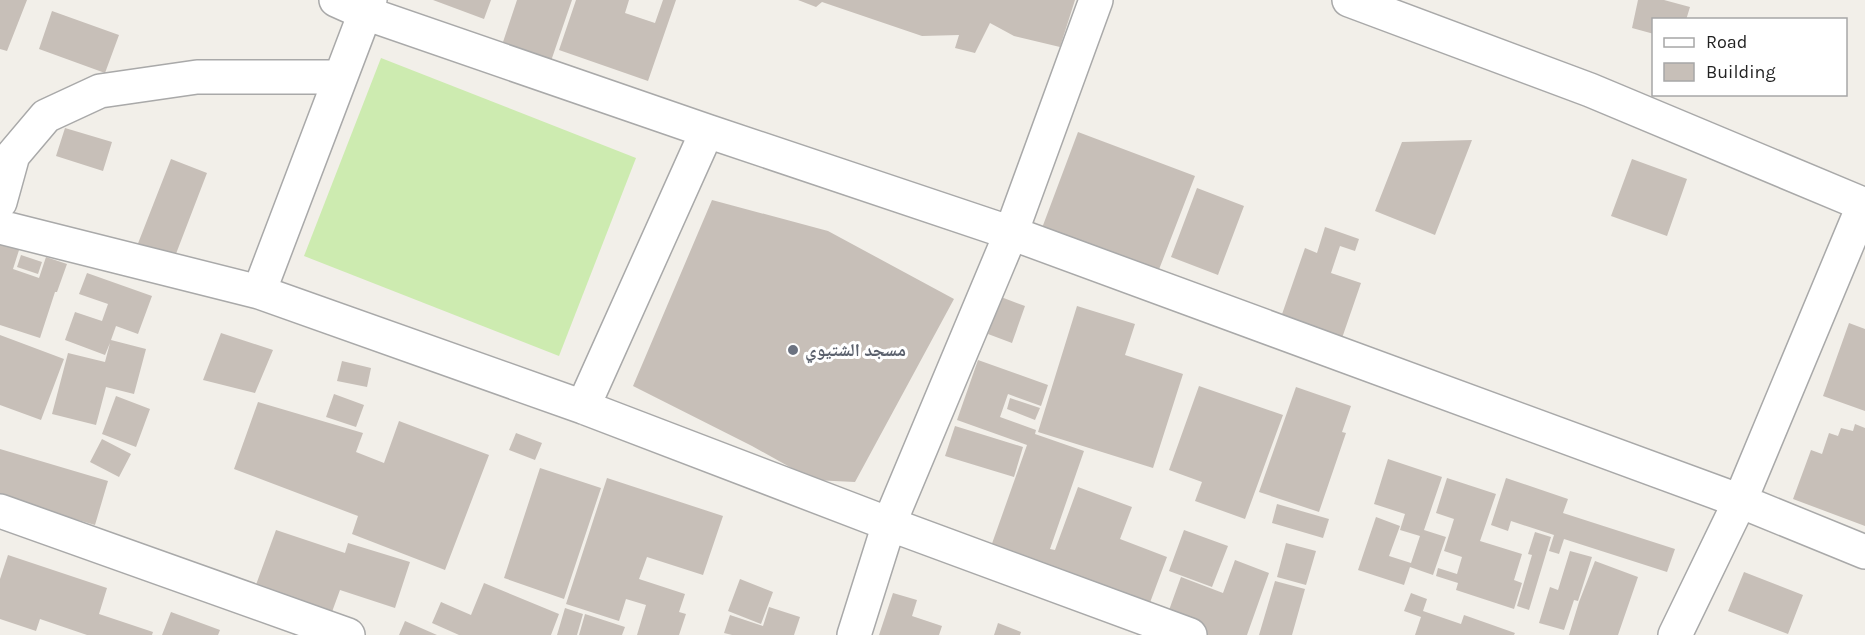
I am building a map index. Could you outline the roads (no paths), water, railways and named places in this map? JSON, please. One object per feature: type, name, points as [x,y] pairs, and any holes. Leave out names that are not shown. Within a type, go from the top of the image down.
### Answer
[{"type":"street","points":[[336,0],[368,7],[707,132],[1011,233],[1740,501],[1865,552]]},
{"type":"street","points":[[854,635],[890,524],[1011,233],[1096,0]]},
{"type":"street","points":[[1349,0],[1590,90],[1865,205],[1740,501],[1675,635]]},
{"type":"street","points":[[258,292],[368,7]]},
{"type":"street","points":[[0,202],[13,156],[45,116],[100,91],[197,77],[340,77]]},
{"type":"street","points":[[583,407],[707,132]]},
{"type":"street","points":[[0,227],[258,292],[583,407],[1190,635]]},
{"type":"street","points":[[0,511],[348,635]]},
{"type":"place","name":"مسجد الشتيوي","points":[[793,350]]}]
